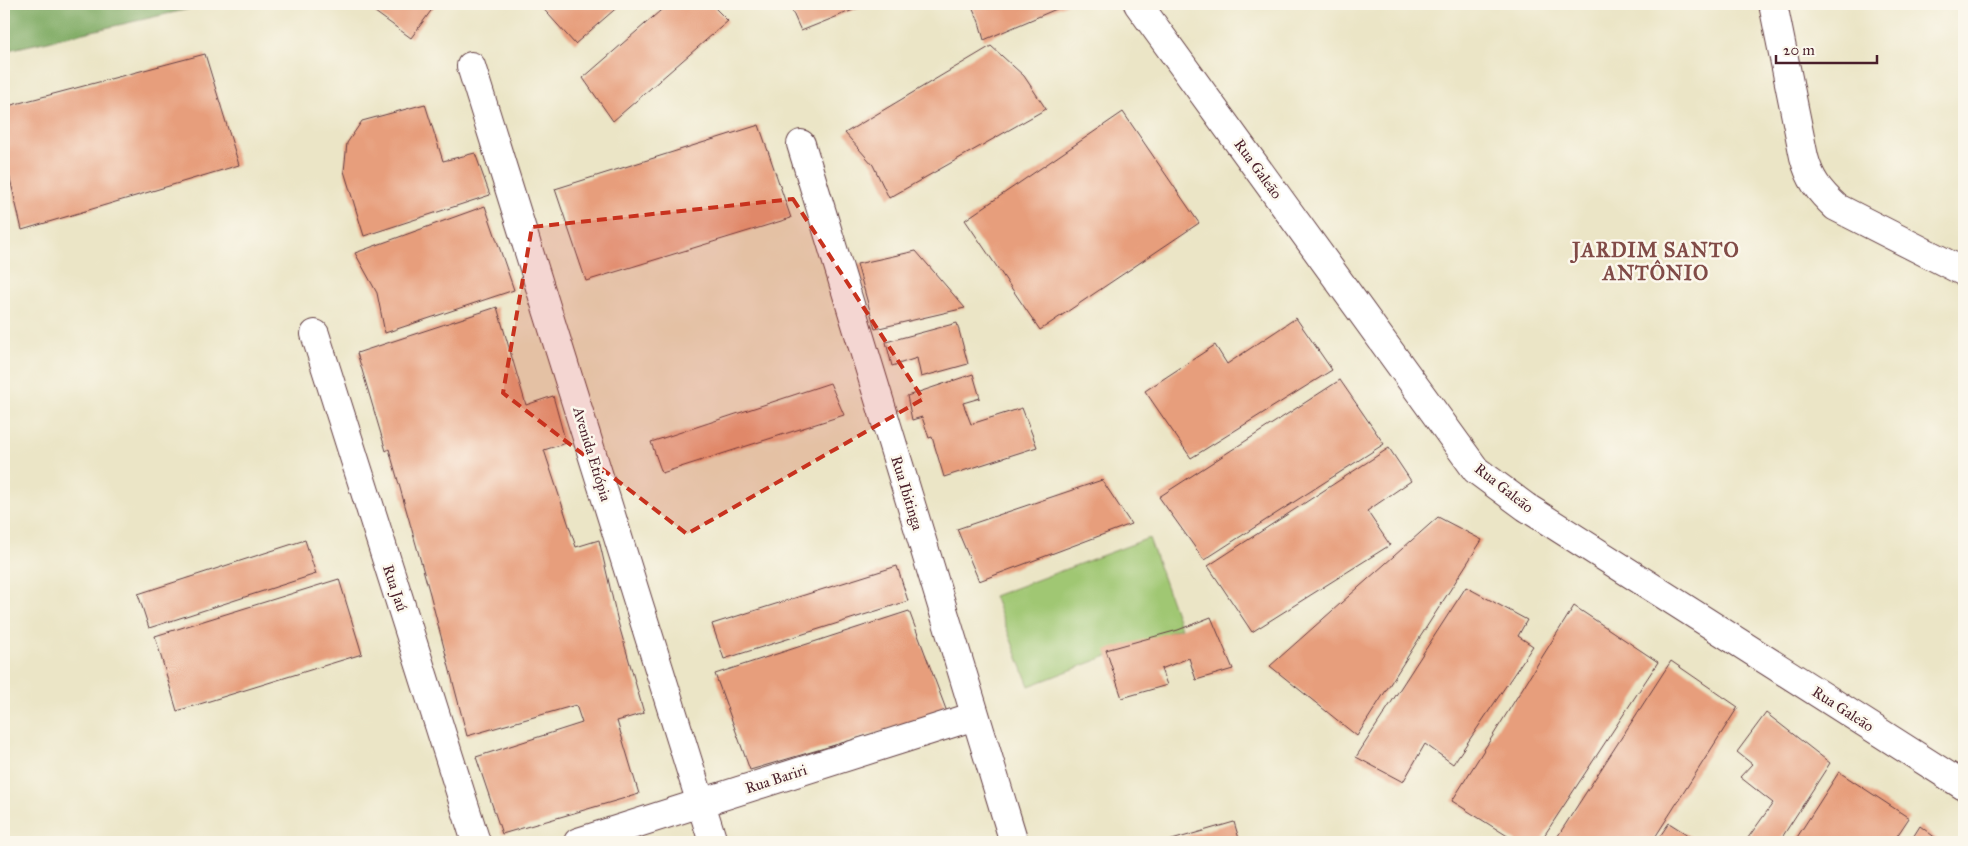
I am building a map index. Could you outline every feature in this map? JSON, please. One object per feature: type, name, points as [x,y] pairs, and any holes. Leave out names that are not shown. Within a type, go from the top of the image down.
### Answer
[{"type":"street","name":"Rua Galeão","points":[[1138,4],[1476,470],[1526,507],[1964,786]]},
{"type":"street","points":[[1773,4],[1806,166],[1820,193],[1836,207],[1964,272]]},
{"type":"street","name":"Avenida Etiópia","points":[[471,66],[713,842]]},
{"type":"street","name":"Rua Ibitinga","points":[[801,144],[1014,842]]},
{"type":"street","name":"Rua Jaú","points":[[315,334],[476,842]]},
{"type":"street","name":"Rua Bariri","points":[[578,842],[975,716]]},
{"type":"highlighted area","points":[[793,199],[923,399],[687,534],[503,393],[532,227]]},
{"type":"green space","points":[[4,4],[211,4],[4,51]]},
{"type":"green space","points":[[1149,538],[1181,628],[1029,686],[994,596]]},
{"type":"building","points":[[364,4],[436,4],[411,38]]},
{"type":"building","points":[[539,4],[621,4],[575,44]]},
{"type":"building","points":[[668,4],[711,4],[728,21],[613,121],[583,78]]},
{"type":"building","points":[[789,4],[868,4],[801,31]]},
{"type":"building","points":[[971,4],[1068,4],[984,40]]},
{"type":"building","points":[[991,46],[1024,76],[1046,109],[889,198],[873,165],[845,133]]},
{"type":"building","points":[[205,54],[239,165],[22,230],[4,153],[4,107]]},
{"type":"building","points":[[425,104],[443,161],[475,153],[490,195],[364,236],[344,171],[347,143],[362,121]]},
{"type":"building","points":[[1123,112],[1199,223],[1040,330],[965,220]]},
{"type":"building","points":[[759,125],[791,218],[586,281],[555,189]]},
{"type":"building","points":[[485,206],[514,290],[385,333],[377,293],[355,253]]},
{"type":"building","points":[[916,251],[965,308],[875,329],[857,264]]},
{"type":"building","points":[[497,307],[526,405],[553,396],[566,443],[544,450],[576,547],[599,540],[618,622],[644,713],[617,721],[639,794],[502,834],[476,757],[582,723],[576,705],[467,736],[430,594],[389,449],[386,451],[357,353]]},
{"type":"building","points":[[1296,318],[1332,370],[1191,458],[1145,391],[1215,345],[1227,364]]},
{"type":"building","points":[[957,323],[968,364],[921,377],[917,358],[892,366],[886,342]]},
{"type":"building","points":[[973,374],[980,398],[963,403],[971,424],[1022,408],[1037,447],[944,477],[932,437],[929,438],[922,417],[912,420],[907,396]]},
{"type":"building","points":[[1340,380],[1384,444],[1204,560],[1159,497]]},
{"type":"building","points":[[830,383],[844,415],[662,473],[651,442]]},
{"type":"building","points":[[1389,448],[1411,481],[1367,511],[1390,545],[1252,632],[1208,566]]},
{"type":"building","points":[[1102,480],[1131,524],[979,581],[957,529]]},
{"type":"building","points":[[1438,517],[1482,540],[1357,736],[1270,666]]},
{"type":"building","points":[[305,540],[316,574],[149,628],[138,594]]},
{"type":"building","points":[[897,566],[908,601],[724,659],[712,624]]},
{"type":"building","points":[[339,579],[362,654],[177,711],[155,636]]},
{"type":"building","points":[[1466,587],[1527,620],[1518,636],[1533,646],[1453,764],[1425,744],[1403,782],[1356,757]]},
{"type":"building","points":[[1574,606],[1658,662],[1540,842],[1517,842],[1452,801]]},
{"type":"building","points":[[909,611],[947,712],[750,770],[715,674]]},
{"type":"building","points":[[1211,617],[1233,669],[1196,680],[1189,658],[1161,669],[1167,685],[1122,698],[1106,650],[1178,630]]},
{"type":"building","points":[[1671,661],[1738,707],[1652,842],[1554,842]]},
{"type":"building","points":[[1766,713],[1830,763],[1779,842],[1745,842],[1773,803],[1740,777],[1752,764],[1737,752]]},
{"type":"building","points":[[1839,772],[1909,818],[1893,842],[1794,842]]},
{"type":"building","points":[[1234,822],[1240,842],[1165,842]]},
{"type":"building","points":[[1669,823],[1699,842],[1656,842]]},
{"type":"building","points":[[1920,826],[1941,842],[1910,842]]},
{"type":"district","name":"JARDIM SANTO ANTÔNIO","points":[[1656,262]]}]
